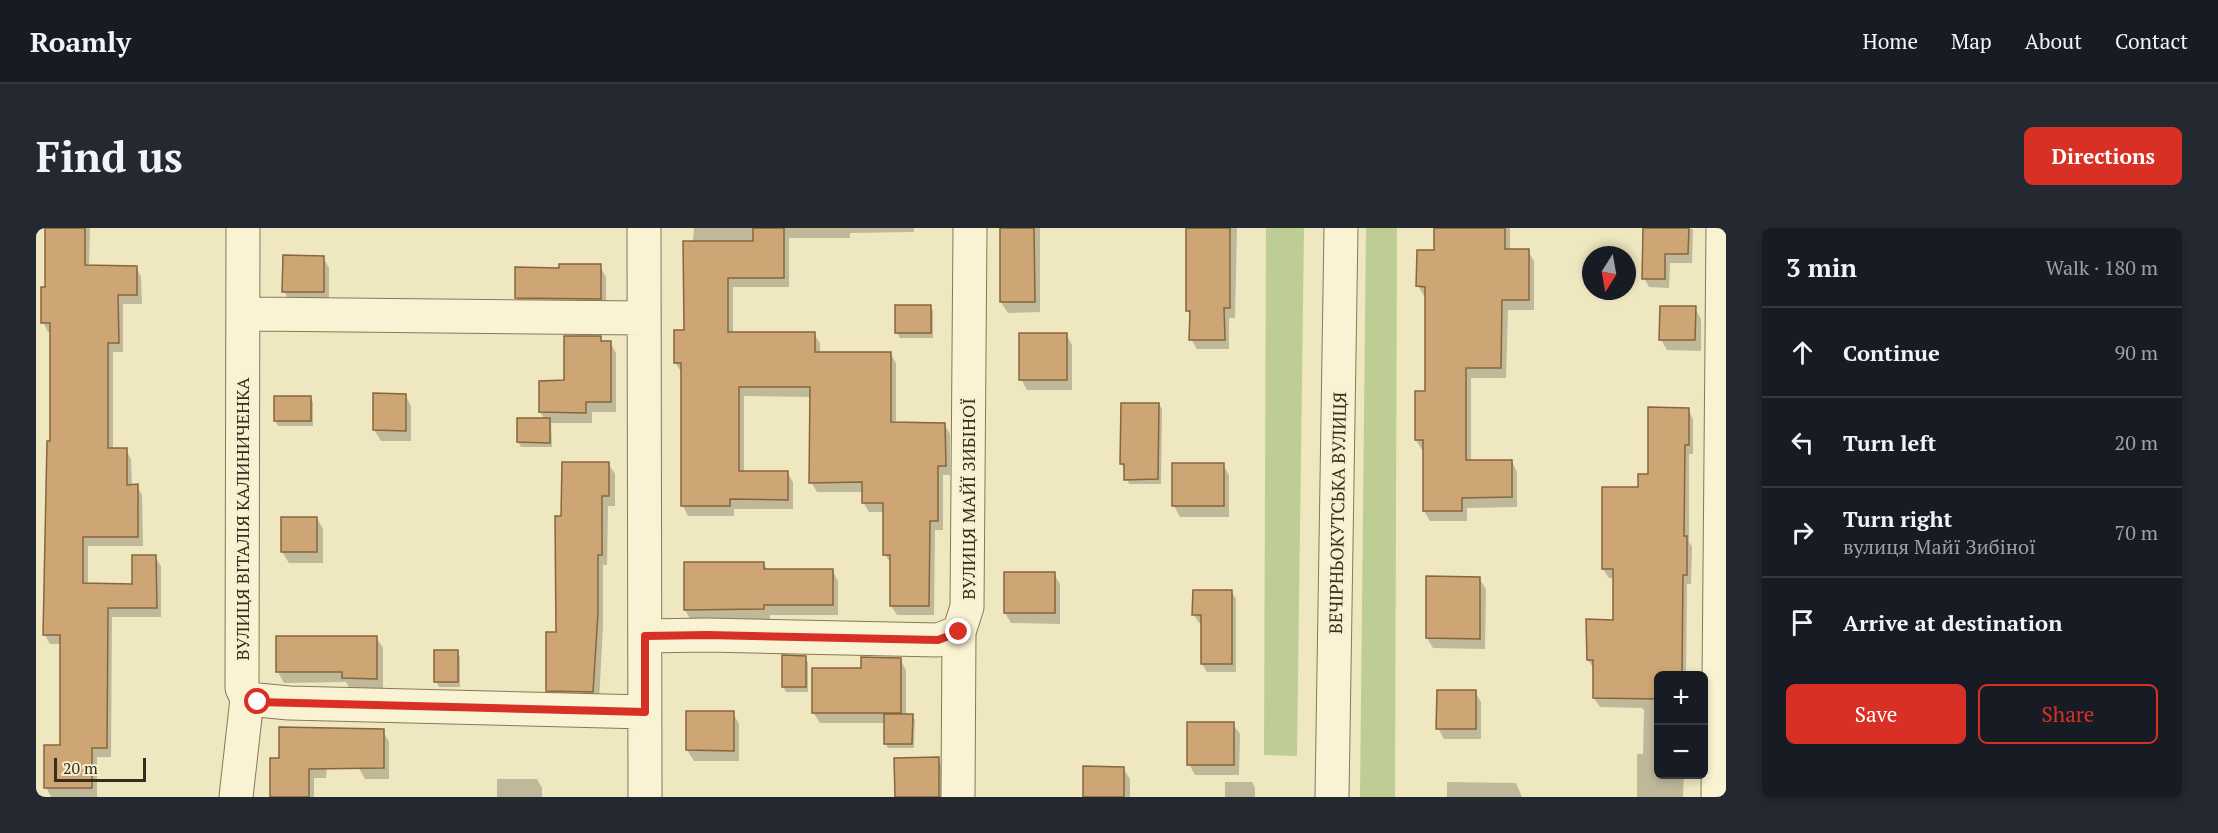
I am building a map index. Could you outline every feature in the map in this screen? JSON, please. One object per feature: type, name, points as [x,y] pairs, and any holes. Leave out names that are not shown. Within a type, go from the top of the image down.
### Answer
[{"type":"street","name":"ВУЛИЦЯ ВІТАЛІЯ КАЛИНИЧЕНКА","points":[[236,797],[248,699],[242,688],[243,228]]},
{"type":"street","points":[[644,228],[645,797]]},
{"type":"street","name":"ВУЛИЦЯ МАЙЇ ЗИБІНОЇ","points":[[958,797],[959,632],[967,607],[970,228]]},
{"type":"street","name":"ВЕЧІРНЬОКУТСЬКА ВУЛИЦЯ","points":[[1332,797],[1341,228]]},
{"type":"street","points":[[1718,797],[1723,228]]},
{"type":"street","points":[[243,314],[644,318]]},
{"type":"street","points":[[645,636],[707,635],[938,640],[959,632]]},
{"type":"street","points":[[248,699],[289,703],[645,712]]},
{"type":"green space","points":[[1266,228],[1304,228],[1297,756],[1264,755]]},
{"type":"green space","points":[[1366,228],[1397,228],[1395,797],[1360,797]]},
{"type":"building","points":[[45,228],[85,228],[85,265],[137,266],[137,295],[118,295],[119,343],[108,343],[108,448],[127,448],[127,485],[138,484],[138,537],[83,537],[83,583],[132,584],[132,555],[156,555],[157,608],[108,608],[107,748],[92,748],[92,788],[44,788],[44,745],[60,745],[60,635],[43,635],[47,441],[50,441],[50,323],[41,323],[41,287],[45,287]]},
{"type":"building","points":[[753,228],[784,228],[784,278],[728,278],[728,332],[815,332],[815,352],[891,352],[891,422],[945,423],[946,466],[938,466],[938,521],[930,521],[929,606],[890,606],[890,555],[883,555],[883,503],[862,503],[862,482],[809,483],[810,387],[739,387],[739,471],[788,471],[788,500],[730,499],[730,506],[681,506],[681,363],[674,363],[674,330],[684,330],[683,241],[753,241]]},
{"type":"building","points":[[1000,228],[1034,228],[1035,302],[1000,302]]},
{"type":"building","points":[[1186,228],[1230,228],[1230,308],[1224,308],[1225,340],[1189,340],[1190,311],[1186,311]]},
{"type":"building","points":[[1434,228],[1505,228],[1505,249],[1529,249],[1529,300],[1502,300],[1501,368],[1466,368],[1466,460],[1512,460],[1512,497],[1462,498],[1462,511],[1423,511],[1423,440],[1415,440],[1415,391],[1425,391],[1425,287],[1416,286],[1417,250],[1434,250]]},
{"type":"building","points":[[1643,228],[1689,228],[1688,254],[1665,254],[1665,279],[1642,279]]},
{"type":"building","points":[[283,255],[324,256],[324,292],[282,292]]},
{"type":"building","points":[[559,264],[601,264],[601,299],[515,298],[515,267],[559,268]]},
{"type":"building","points":[[895,305],[931,305],[931,333],[895,333]]},
{"type":"building","points":[[1660,306],[1696,306],[1695,340],[1659,340]]},
{"type":"building","points":[[1019,333],[1067,333],[1067,380],[1019,380]]},
{"type":"building","points":[[564,336],[601,336],[601,341],[611,341],[611,402],[586,402],[586,413],[539,412],[539,381],[564,380]]},
{"type":"building","points":[[373,393],[406,394],[406,431],[373,430]]},
{"type":"building","points":[[274,396],[311,396],[311,421],[274,421]]},
{"type":"building","points":[[1121,403],[1159,403],[1158,479],[1124,480],[1124,464],[1120,464]]},
{"type":"building","points":[[1648,407],[1689,408],[1689,445],[1685,445],[1684,536],[1687,536],[1687,575],[1683,575],[1682,671],[1654,671],[1654,699],[1593,698],[1593,660],[1587,660],[1586,619],[1613,620],[1613,569],[1602,569],[1602,487],[1638,487],[1638,474],[1648,474]]},
{"type":"building","points":[[517,418],[550,418],[550,443],[517,442]]},
{"type":"building","points":[[562,462],[609,462],[609,496],[602,496],[602,555],[598,555],[598,613],[593,692],[546,691],[546,632],[556,632],[555,516],[561,516]]},
{"type":"building","points":[[1172,463],[1224,463],[1224,506],[1172,506]]},
{"type":"building","points":[[281,517],[317,517],[317,552],[281,552]]},
{"type":"building","points":[[684,562],[764,562],[764,569],[833,569],[833,605],[764,605],[764,609],[684,610]]},
{"type":"building","points":[[1004,572],[1055,572],[1055,613],[1004,613]]},
{"type":"building","points":[[1426,576],[1480,577],[1480,639],[1426,638]]},
{"type":"building","points":[[1193,590],[1232,590],[1232,664],[1201,664],[1201,615],[1192,615]]},
{"type":"building","points":[[276,636],[377,636],[377,679],[342,678],[342,672],[276,672]]},
{"type":"building","points":[[434,650],[458,650],[458,682],[434,682]]},
{"type":"building","points":[[782,655],[806,656],[806,687],[782,687]]},
{"type":"building","points":[[861,657],[901,658],[901,713],[812,713],[812,668],[861,668]]},
{"type":"building","points":[[1437,690],[1476,690],[1476,729],[1436,729]]},
{"type":"building","points":[[686,711],[734,711],[734,751],[686,750]]},
{"type":"building","points":[[884,714],[913,714],[912,744],[884,744]]},
{"type":"building","points":[[1187,722],[1234,722],[1234,765],[1187,765]]},
{"type":"building","points":[[279,727],[384,729],[384,768],[309,769],[309,797],[270,797],[270,758],[279,758]]},
{"type":"building","points":[[939,757],[939,797],[895,797],[894,758]]},
{"type":"building","points":[[1083,766],[1124,767],[1124,797],[1083,797]]},
{"type":"route","points":[[258,702],[645,712],[645,636],[707,635],[938,640],[959,632]]}]
